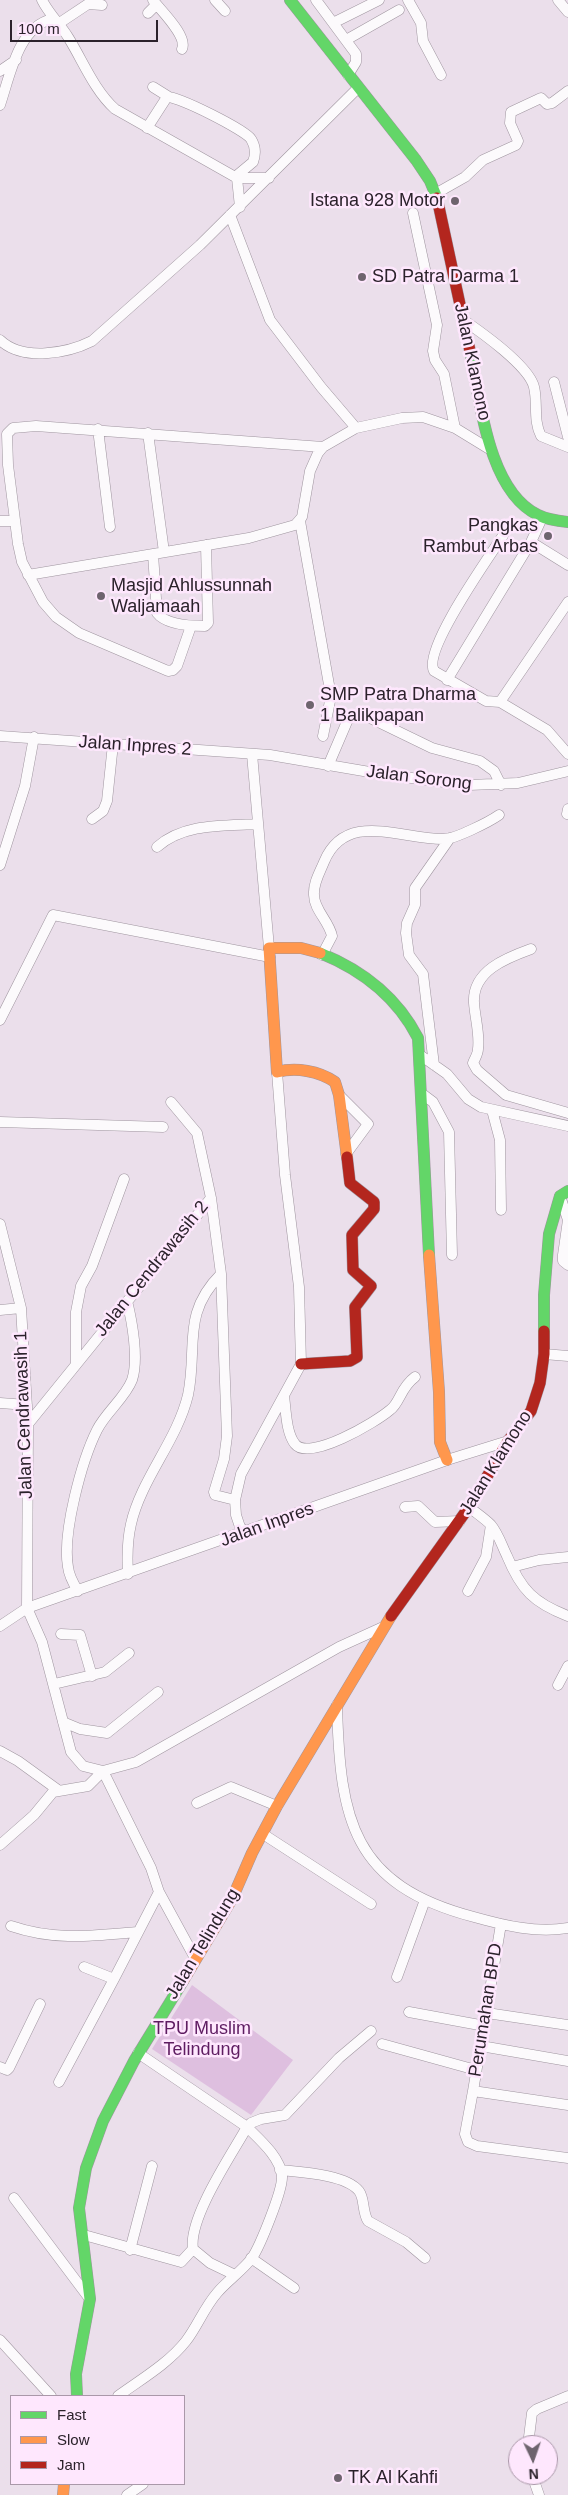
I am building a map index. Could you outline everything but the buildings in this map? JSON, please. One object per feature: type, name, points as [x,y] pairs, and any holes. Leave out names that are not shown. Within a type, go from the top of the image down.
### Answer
[{"type":"main road","name":"Jalan Klamono","points":[[290,0],[416,160],[435,194],[491,450],[512,493],[527,508],[542,518],[568,522]]},
{"type":"main road","points":[[301,1364],[350,1361],[357,1357],[354,1307],[371,1286],[353,1270],[352,1235],[374,1209],[374,1202],[350,1183],[340,1095],[336,1082],[316,1073],[285,1068],[277,1072],[270,952],[310,950],[342,964],[375,985],[400,1008],[416,1033],[420,1055],[430,1274],[439,1392],[440,1442],[447,1460]]},
{"type":"main road","name":"Jalan Klamono","points":[[337,1705],[383,1627],[469,1508],[508,1441],[531,1411],[540,1383],[544,1354],[544,1295],[549,1234],[564,1194]]},
{"type":"main road","name":"Jalan Telindung","points":[[77,2395],[76,2374],[90,2299],[84,2235],[79,2208],[86,2168],[103,2121],[138,2053],[194,1958],[232,1899],[252,1853],[277,1806],[337,1705]]},
{"type":"street","points":[[42,0],[108,103],[147,128],[236,177],[269,178]]},
{"type":"street","points":[[215,0],[225,11]]},
{"type":"street","points":[[316,0],[357,58],[348,75]]},
{"type":"street","points":[[333,23],[379,0]]},
{"type":"street","points":[[408,0],[421,23],[423,41],[441,75]]},
{"type":"street","points":[[558,0],[568,12]]},
{"type":"street","points":[[148,13],[154,2],[182,36],[184,45],[182,49]]},
{"type":"street","points":[[0,105],[21,47],[34,28],[42,21],[55,21],[88,4],[102,5]]},
{"type":"street","points":[[346,40],[399,10]]},
{"type":"street","points":[[0,70],[16,60]]},
{"type":"street","points":[[153,88],[218,118],[251,139],[256,153],[254,162],[236,177]]},
{"type":"street","points":[[0,340],[21,350],[47,353],[77,347],[92,341],[240,207],[358,88]]},
{"type":"street","points":[[435,194],[465,178],[483,160],[516,145],[518,141],[510,123],[511,112],[541,98],[547,104],[552,103],[568,91]]},
{"type":"street","points":[[147,128],[164,99],[169,97]]},
{"type":"street","points":[[236,177],[240,207]]},
{"type":"street","points":[[413,214],[437,325],[433,351],[434,360],[444,374],[455,428]]},
{"type":"street","points":[[230,215],[270,320],[321,387],[356,428]]},
{"type":"street","points":[[462,319],[524,368],[534,390],[537,426],[541,436],[568,447]]},
{"type":"street","points":[[554,382],[568,437]]},
{"type":"street","points":[[323,736],[329,709],[330,690],[300,521],[310,470],[323,447],[356,428],[417,417],[455,428],[491,450]]},
{"type":"street","points":[[190,626],[177,666],[173,670],[165,671],[70,628],[48,610],[22,562],[8,465],[8,434],[13,428],[24,426],[98,429],[323,447]]},
{"type":"street","points":[[98,429],[110,527]]},
{"type":"street","points":[[148,433],[164,552]]},
{"type":"street","points":[[447,680],[531,542],[542,518]]},
{"type":"street","points":[[0,521],[15,521]]},
{"type":"street","points":[[28,575],[206,546],[278,531],[300,521]]},
{"type":"street","points":[[504,534],[450,619],[435,649],[432,666],[447,680],[486,701],[500,702],[547,730],[568,754]]},
{"type":"street","points":[[531,542],[568,564]]},
{"type":"street","points":[[153,554],[157,613],[165,619],[190,626],[205,626],[208,623],[206,546]]},
{"type":"street","points":[[500,702],[568,602]]},
{"type":"street","points":[[328,766],[348,717],[364,715],[438,751],[485,763],[494,771],[501,786]]},
{"type":"street","name":"Jalan Inpres 2","points":[[0,736],[270,755]]},
{"type":"street","points":[[0,865],[25,786],[34,737]]},
{"type":"street","points":[[92,819],[103,811],[106,805],[113,744]]},
{"type":"street","points":[[0,1020],[54,915],[270,952],[252,754]]},
{"type":"street","name":"Jalan Sorong","points":[[270,755],[328,766],[432,781],[501,786],[533,781],[568,771]]},
{"type":"street","points":[[322,955],[332,936],[317,907],[314,895],[315,884],[332,846],[343,838],[377,830],[418,837],[450,838],[499,815]]},
{"type":"street","points":[[157,847],[166,839],[190,830],[208,826],[258,824]]},
{"type":"street","points":[[434,1065],[423,974],[410,955],[406,933],[407,923],[415,905],[415,888],[450,838]]},
{"type":"street","points":[[530,949],[506,959],[489,969],[477,985],[473,1001],[478,1048],[473,1063],[476,1070],[506,1095],[568,1112]]},
{"type":"street","points":[[420,1055],[447,1074],[468,1099],[481,1107],[568,1126]]},
{"type":"street","points":[[246,1532],[240,1527],[236,1515],[235,1500],[241,1474],[301,1364],[299,1287],[285,1175],[277,1072]]},
{"type":"street","points":[[421,1093],[433,1102],[449,1132],[452,1254]]},
{"type":"street","points":[[340,1095],[368,1124],[346,1154]]},
{"type":"street","name":"Jalan Cendrawasih 2","points":[[28,1424],[211,1198],[197,1132],[172,1102]]},
{"type":"street","points":[[492,1110],[500,1140],[501,1210]]},
{"type":"street","points":[[0,1122],[163,1128]]},
{"type":"street","points":[[76,1363],[76,1312],[81,1286],[92,1266],[124,1179]]},
{"type":"street","points":[[564,1194],[568,1220],[563,1260],[568,1265]]},
{"type":"street","points":[[211,1198],[220,1274],[227,1436],[224,1458],[214,1492],[215,1494],[235,1500]]},
{"type":"street","name":"Jalan Cendrawasih 1","points":[[0,1224],[21,1308],[28,1424],[27,1608]]},
{"type":"street","points":[[128,1574],[127,1553],[131,1523],[181,1416],[188,1395],[192,1365],[191,1342],[194,1315],[207,1288],[220,1274]]},
{"type":"street","points":[[78,1590],[71,1580],[67,1565],[69,1530],[85,1459],[97,1429],[131,1380],[134,1355],[132,1320],[127,1301]]},
{"type":"street","points":[[0,1310],[21,1308]]},
{"type":"street","points":[[544,1354],[568,1356]]},
{"type":"street","points":[[284,1396],[292,1440],[295,1445],[309,1450],[349,1435],[392,1409],[405,1384],[415,1377]]},
{"type":"street","points":[[0,1403],[26,1405]]},
{"type":"street","name":"Jalan Inpres","points":[[0,1626],[27,1608],[128,1574],[447,1460],[508,1441]]},
{"type":"street","points":[[405,1507],[418,1506],[435,1522],[460,1521]]},
{"type":"street","points":[[469,1508],[491,1525],[512,1567],[528,1593],[543,1606],[566,1612]]},
{"type":"street","points":[[468,1591],[486,1557],[491,1525]]},
{"type":"street","points":[[512,1567],[539,1560],[568,1557]]},
{"type":"street","points":[[27,1608],[42,1642],[71,1752],[83,1766],[103,1771],[136,1762],[339,1647],[383,1627]]},
{"type":"street","points":[[61,1634],[80,1635],[92,1676]]},
{"type":"street","points":[[54,1684],[105,1672],[129,1653]]},
{"type":"street","points":[[558,1685],[568,1666]]},
{"type":"street","points":[[63,1722],[80,1729],[106,1733],[158,1692]]},
{"type":"street","points":[[337,1705],[338,1753],[346,1797],[358,1840],[379,1870],[425,1900],[441,1908],[500,1924],[550,1931],[568,1928]]},
{"type":"street","points":[[0,1751],[18,1760],[58,1790]]},
{"type":"street","points":[[0,1845],[34,1815],[53,1792],[88,1786],[103,1771]]},
{"type":"street","points":[[103,1771],[151,1868],[159,1892],[194,1958]]},
{"type":"street","points":[[197,1803],[231,1787],[277,1806]]},
{"type":"street","points":[[263,1834],[371,1904]]},
{"type":"street","points":[[59,2082],[159,1892]]},
{"type":"street","points":[[397,1977],[425,1900]]},
{"type":"street","name":"Perumahan BPD","points":[[500,1924],[473,2091],[568,2105]]},
{"type":"street","points":[[11,1926],[35,1934],[63,1937],[137,1932]]},
{"type":"street","points":[[84,1968],[114,1979]]},
{"type":"street","points":[[0,2067],[7,2070],[10,2068],[40,2004]]},
{"type":"street","points":[[409,2012],[485,2026]]},
{"type":"street","points":[[487,2013],[568,2025]]},
{"type":"street","points":[[84,2235],[130,2250],[182,2262],[193,2249],[197,2225],[215,2179],[247,2127],[261,2119],[285,2115],[339,2058],[371,2031]]},
{"type":"street","points":[[382,2044],[476,2070]]},
{"type":"street","points":[[480,2046],[568,2061]]},
{"type":"street","points":[[119,2395],[186,2341],[198,2318],[217,2293],[252,2258],[266,2227],[281,2184],[280,2170],[267,2147],[247,2127],[138,2053]]},
{"type":"street","points":[[473,2091],[465,2134],[468,2142],[477,2146],[568,2158]]},
{"type":"street","points":[[130,2250],[152,2166]]},
{"type":"street","points":[[280,2170],[314,2172],[354,2187],[361,2194],[368,2221],[406,2242],[425,2258]]},
{"type":"street","points":[[14,2198],[28,2214],[90,2299]]},
{"type":"street","points":[[193,2249],[210,2264],[235,2275]]},
{"type":"street","points":[[252,2258],[294,2288]]},
{"type":"street","points":[[0,2340],[50,2395]]},
{"type":"street","points":[[529,2435],[532,2413],[568,2396]]},
{"type":"street","points":[[128,2495],[142,2485]]},
{"type":"green space","name":"TPU Muslim Telindung","points":[[192,1985],[293,2060],[251,2115],[152,2049]]},
{"type":"traffic: fast","points":[[290,0],[416,160],[430,181],[437,198]]},
{"type":"traffic: fast","points":[[470,351],[489,442],[497,465],[508,486],[521,503],[538,515],[568,522]]},
{"type":"traffic: fast","points":[[320,953],[350,968],[377,986],[400,1010],[418,1038],[429,1255]]},
{"type":"traffic: fast","points":[[544,1331],[544,1295],[549,1234],[560,1196],[568,1191]]},
{"type":"traffic: fast","points":[[77,2395],[76,2374],[90,2299],[79,2208],[86,2168],[103,2121],[134,2061],[183,1981]]},
{"type":"traffic: slow","points":[[320,953],[301,948],[269,948],[277,1072],[307,1071],[322,1075],[335,1082],[339,1095],[347,1157]]},
{"type":"traffic: slow","points":[[429,1255],[439,1392],[440,1442],[447,1460]]},
{"type":"traffic: slow","points":[[183,1981],[232,1899],[252,1853],[277,1806],[391,1616]]},
{"type":"traffic: slow","points":[[63,2495],[64,2485]]},
{"type":"traffic: jam","points":[[437,198],[470,351]]},
{"type":"traffic: jam","points":[[301,1364],[350,1361],[357,1357],[355,1307],[371,1286],[353,1270],[352,1235],[374,1209],[374,1202],[350,1183],[347,1157]]},
{"type":"traffic: jam","points":[[391,1616],[469,1507],[508,1441],[531,1411],[540,1383],[544,1354],[544,1331]]},
{"type":"place","name":"Istana 928 Motor","points":[[455,201]]},
{"type":"place","name":"SD Patra Darma 1","points":[[362,277]]},
{"type":"place","name":"Pangkas Rambut Arbas","points":[[548,536]]},
{"type":"place","name":"Masjid Ahlussunnah Waljamaah","points":[[101,596]]},
{"type":"place","name":"SMP Patra Dharma 1 Balikpapan","points":[[310,705]]},
{"type":"place","name":"TK Al Kahfi","points":[[338,2478]]}]
